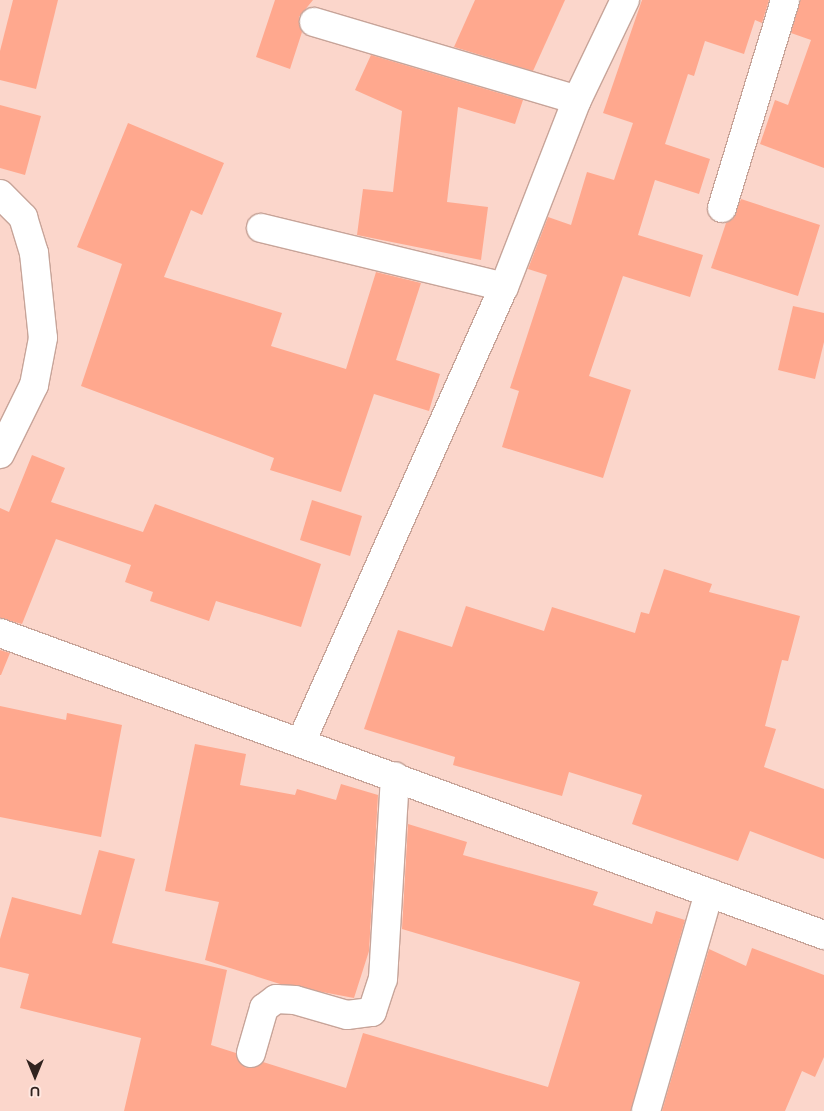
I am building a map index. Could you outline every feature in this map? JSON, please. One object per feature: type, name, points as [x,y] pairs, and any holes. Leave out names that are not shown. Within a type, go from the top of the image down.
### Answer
[{"type":"street","points":[[302,740],[504,286],[577,100],[625,0]]},
{"type":"street","points":[[722,208],[785,0]]},
{"type":"street","points":[[314,22],[577,100]]},
{"type":"street","points":[[0,194],[23,217],[34,254],[42,338],[34,385],[0,454]]},
{"type":"street","points":[[261,228],[504,286]]},
{"type":"street","points":[[0,633],[302,740],[394,776],[824,934]]},
{"type":"street","points":[[251,1053],[264,1008],[276,999],[295,1000],[346,1015],[372,1012],[383,979],[394,776]]},
{"type":"street","points":[[646,1111],[709,893]]},
{"type":"building","points":[[13,0],[58,0],[36,89],[0,80],[0,51]]},
{"type":"building","points":[[275,0],[313,0],[299,17],[302,32],[290,69],[256,57]]},
{"type":"building","points":[[475,0],[565,0],[533,71],[454,47]]},
{"type":"building","points":[[642,0],[769,0],[762,23],[755,20],[744,54],[705,41],[694,76],[688,74],[665,144],[710,159],[699,194],[655,180],[638,235],[703,255],[690,297],[623,276],[589,376],[631,390],[603,478],[502,447],[519,391],[510,388],[547,275],[528,269],[548,217],[571,225],[587,172],[614,180],[633,123],[603,113]]},
{"type":"building","points":[[800,0],[824,0],[824,168],[760,144],[775,100],[788,105],[811,40],[791,33]]},
{"type":"building","points":[[371,55],[523,100],[515,124],[458,107],[447,202],[488,207],[481,260],[357,235],[363,189],[393,192],[402,111],[355,90]]},
{"type":"building","points":[[0,105],[41,116],[25,175],[0,168]]},
{"type":"building","points":[[128,123],[224,163],[202,215],[191,210],[164,277],[282,313],[271,346],[346,369],[376,272],[421,283],[396,360],[440,374],[429,411],[374,394],[341,492],[270,470],[274,458],[81,386],[122,264],[77,247]]},
{"type":"building","points":[[741,199],[820,225],[798,296],[711,268],[726,223],[733,219]]},
{"type":"building","points":[[793,306],[824,313],[824,342],[815,379],[778,370]]},
{"type":"building","points":[[32,455],[65,468],[51,502],[143,532],[155,504],[321,564],[301,627],[216,601],[209,621],[150,601],[153,592],[125,582],[131,565],[56,539],[22,624],[0,618],[0,508],[9,512]]},
{"type":"building","points":[[312,500],[362,516],[350,556],[300,540]]},
{"type":"building","points":[[664,569],[712,584],[709,592],[800,616],[788,661],[782,660],[765,726],[776,729],[764,767],[824,789],[824,859],[750,831],[738,861],[632,824],[642,795],[569,772],[562,796],[453,765],[455,757],[364,729],[398,630],[452,647],[466,606],[544,631],[552,607],[635,633],[641,612],[649,614]]},
{"type":"building","points":[[0,650],[10,653],[1,675],[0,675]]},
{"type":"building","points":[[0,706],[66,720],[67,713],[122,725],[101,837],[0,817]]},
{"type":"building","points":[[195,744],[246,754],[240,785],[295,795],[297,789],[336,800],[341,784],[378,795],[369,951],[354,998],[280,984],[205,960],[219,902],[165,891]]},
{"type":"building","points":[[408,824],[467,842],[463,855],[598,892],[593,905],[652,924],[656,911],[685,920],[631,1111],[124,1111],[141,1038],[20,1008],[29,974],[0,967],[0,939],[12,897],[81,915],[99,850],[135,859],[112,943],[227,970],[211,1045],[236,1053],[246,1068],[263,1062],[346,1088],[363,1033],[548,1087],[580,982],[402,929]]},
{"type":"building","points":[[752,948],[824,975],[824,1057],[815,1077],[802,1071],[785,1111],[662,1111],[709,949],[746,966]]}]
